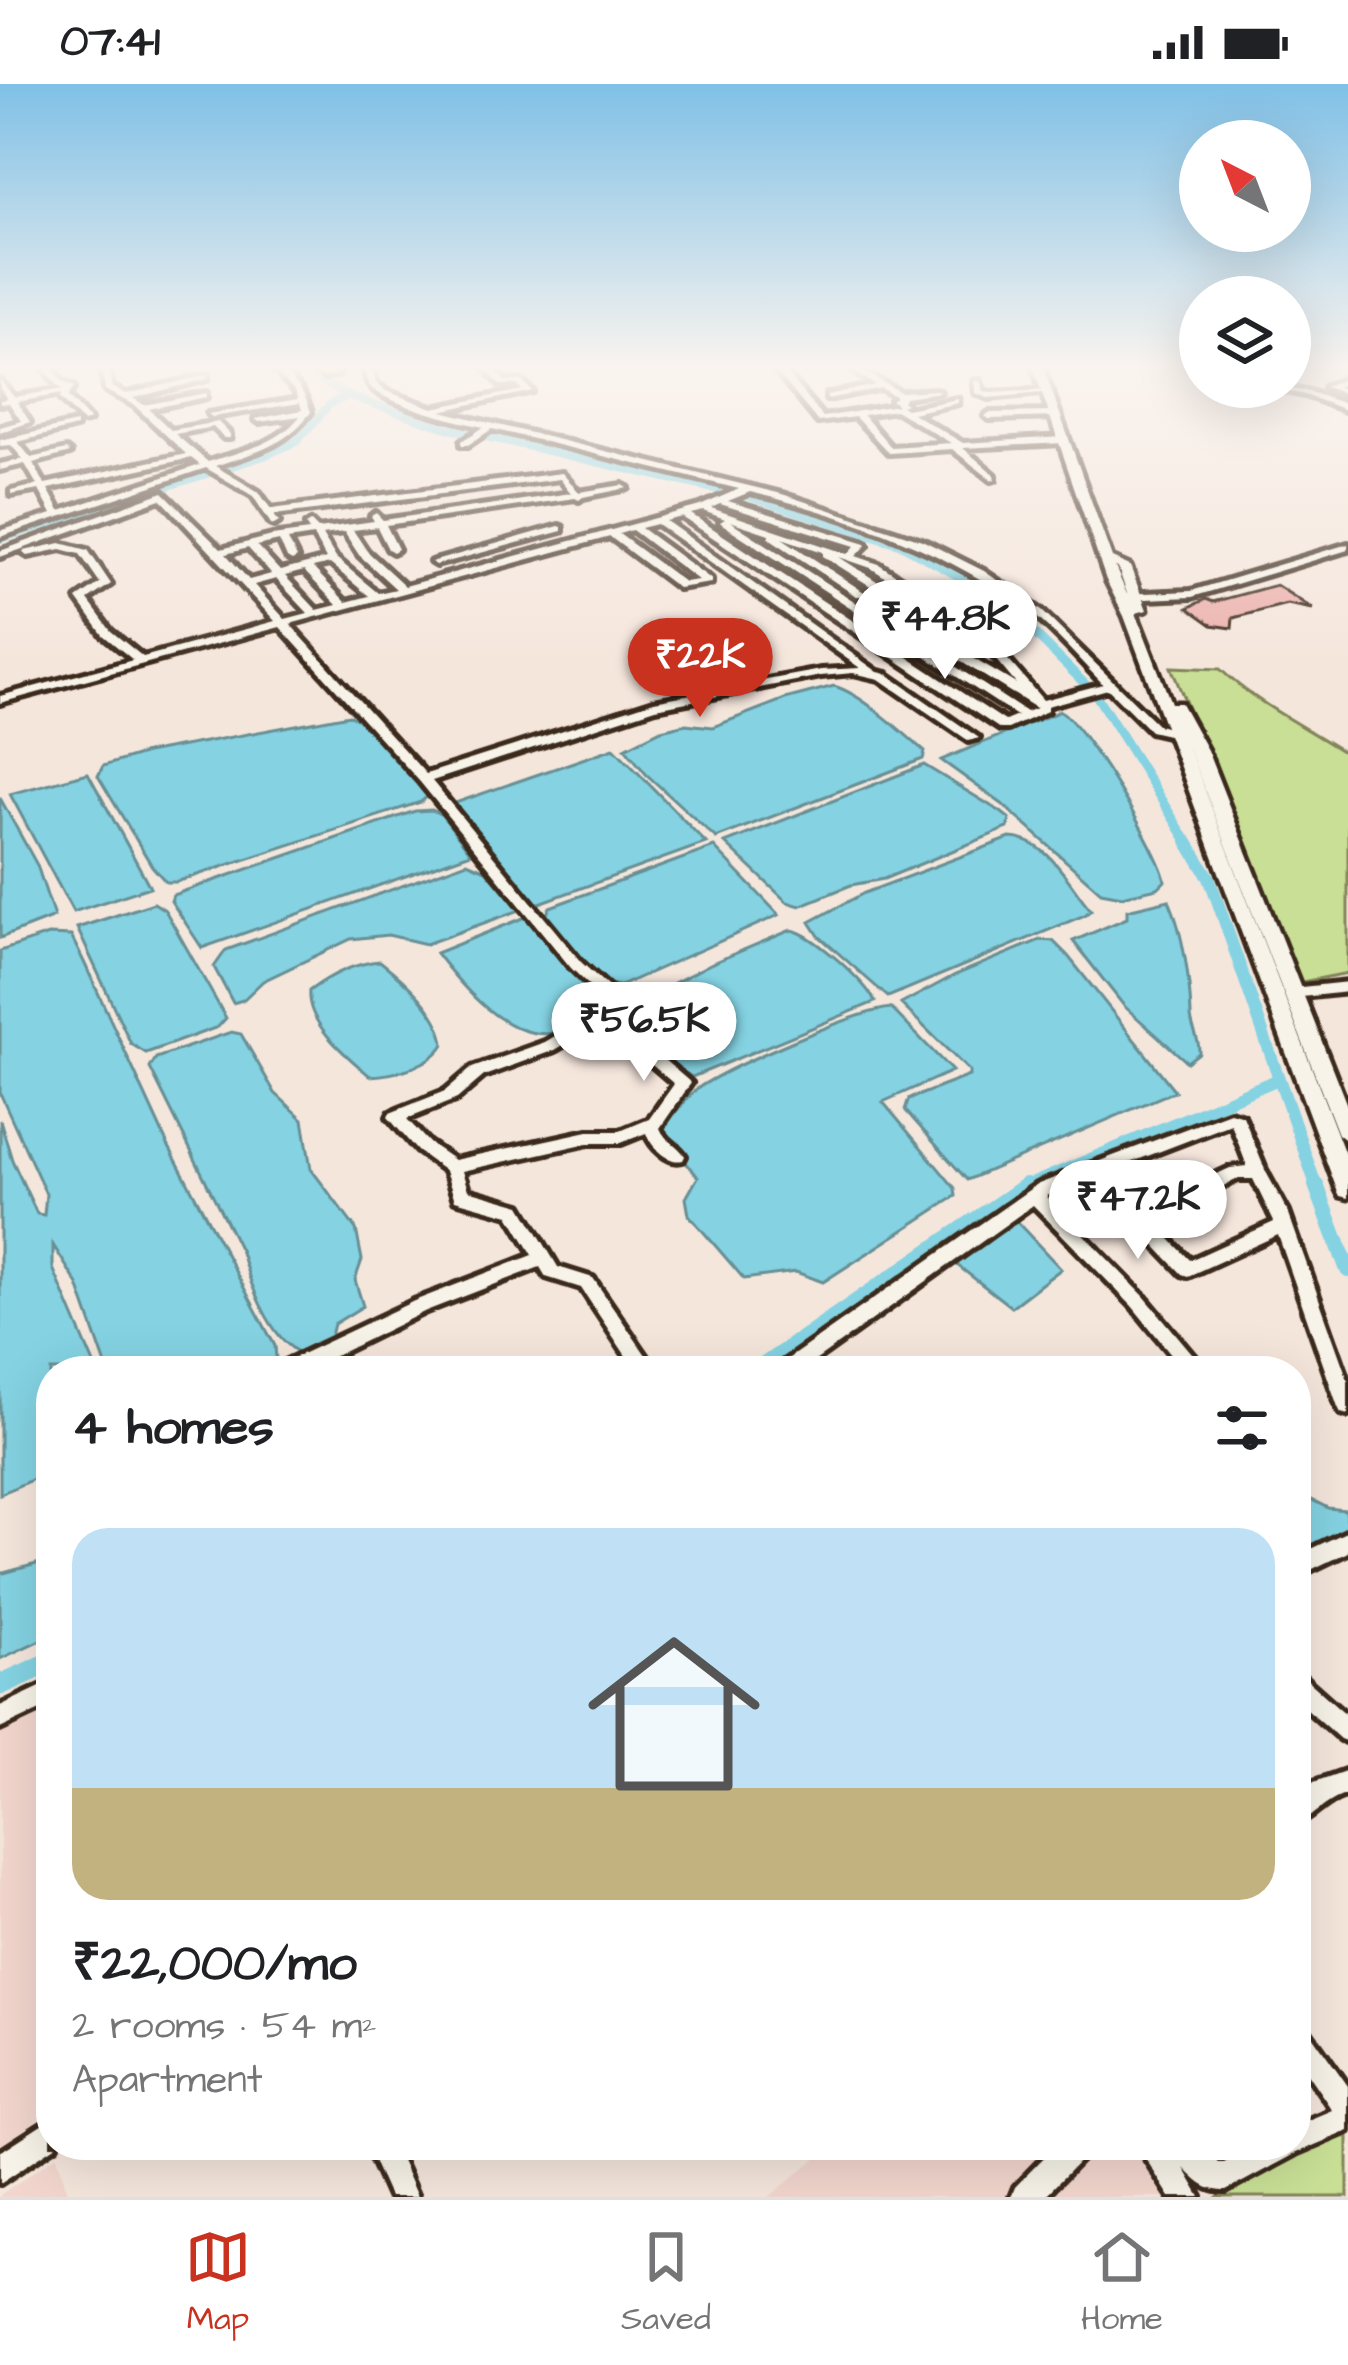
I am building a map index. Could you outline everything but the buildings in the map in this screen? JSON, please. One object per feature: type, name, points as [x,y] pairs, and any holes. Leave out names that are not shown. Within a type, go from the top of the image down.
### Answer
[{"type":"main road","points":[[1072,466],[1106,560],[1124,566],[1129,597],[1348,1190]]},
{"type":"main road","points":[[1182,736],[1348,1134]]},
{"type":"street","points":[[32,466],[58,516]]},
{"type":"street","points":[[14,493],[142,466]]},
{"type":"street","points":[[208,466],[256,494],[271,512],[292,558]]},
{"type":"street","points":[[0,514],[6,532],[225,466]]},
{"type":"street","points":[[643,466],[857,520],[957,560],[1057,627],[1142,719],[1182,736]]},
{"type":"street","points":[[980,466],[992,477]]},
{"type":"street","points":[[219,553],[280,538],[413,520],[562,476],[579,496]]},
{"type":"street","points":[[271,512],[472,487],[495,499],[579,496],[623,488]]},
{"type":"street","points":[[472,487],[495,499],[521,539]]},
{"type":"street","points":[[0,700],[705,509],[744,490]]},
{"type":"street","points":[[0,557],[163,494],[424,779],[576,964],[607,992],[612,1004],[603,1015],[536,1053],[478,1072],[451,1095],[396,1117],[423,1147],[452,1167],[460,1195],[515,1210],[560,1278],[587,1283],[637,1356]]},
{"type":"street","points":[[400,495],[413,520]]},
{"type":"street","points":[[368,500],[394,549]]},
{"type":"street","points":[[724,501],[862,544],[852,555]]},
{"type":"street","points":[[302,508],[332,560],[376,597]]},
{"type":"street","points":[[683,513],[1004,726],[1041,711],[1041,704],[987,640],[950,612],[852,555],[705,509]]},
{"type":"street","points":[[705,509],[1026,717]]},
{"type":"street","points":[[658,520],[973,738]]},
{"type":"street","points":[[611,532],[682,586],[707,581],[634,526]]},
{"type":"street","points":[[756,526],[860,594]]},
{"type":"street","points":[[347,529],[362,553],[403,590]]},
{"type":"street","points":[[436,562],[564,530],[581,541]]},
{"type":"street","points":[[725,567],[807,542]]},
{"type":"street","points":[[807,542],[972,646]]},
{"type":"street","points":[[249,544],[315,614]]},
{"type":"street","points":[[0,557],[56,546],[83,552],[106,584],[82,599],[107,633],[142,662]]},
{"type":"street","points":[[1129,597],[1192,594],[1348,548]]},
{"type":"street","points":[[246,584],[332,560]]},
{"type":"street","points":[[306,567],[344,606]]},
{"type":"street","points":[[841,600],[880,587]]},
{"type":"street","points":[[891,614],[1041,704],[1111,685]]},
{"type":"street","points":[[424,779],[654,705],[781,678],[853,670],[881,676],[987,640]]},
{"type":"street","points":[[1292,994],[1348,987]]},
{"type":"street","points":[[452,1167],[588,1137],[621,1137],[653,1124],[683,1083],[603,1015]]},
{"type":"street","points":[[807,1356],[1034,1195],[1230,1118],[1237,1120],[1283,1226],[1348,1407]]},
{"type":"street","points":[[653,1124],[656,1139],[677,1156]]},
{"type":"street","points":[[1093,1170],[1188,1269],[1283,1226]]},
{"type":"street","points":[[1139,1218],[1236,1173],[1258,1172]]},
{"type":"street","points":[[1034,1195],[1138,1301],[1184,1356]]},
{"type":"street","points":[[316,1356],[420,1306],[544,1258]]},
{"type":"street","points":[[1311,1560],[1348,1541]]},
{"type":"street","points":[[1311,1698],[1348,1731]]},
{"type":"street","points":[[0,1718],[36,1700]]},
{"type":"street","points":[[1311,1800],[1322,1790],[1348,1782]]},
{"type":"street","points":[[1311,2057],[1348,2113],[1311,2132]]},
{"type":"street","points":[[0,2169],[36,2144]]},
{"type":"street","points":[[387,2160],[403,2197]]},
{"type":"street","points":[[1025,2197],[1061,2160]]},
{"type":"street","points":[[1161,2160],[1187,2197]]},
{"type":"street","points":[[1190,2160],[1214,2177],[1226,2177],[1257,2160]]},
{"type":"shaded area","points":[[36,1711],[36,2121],[0,2146],[0,1729]]},
{"type":"shaded area","points":[[50,2160],[58,2160],[69,2197],[0,2197]]},
{"type":"shaded area","points":[[814,2160],[1164,2160],[1190,2197],[769,2197]]},
{"type":"green space","points":[[1171,667],[1220,669],[1265,704],[1348,755],[1348,973],[1302,982]]},
{"type":"green space","points":[[1324,2134],[1348,2137],[1348,2197],[1219,2197],[1281,2160],[1311,2160],[1311,2142]]},
{"type":"water","points":[[834,686],[894,725],[925,752],[923,759],[716,838],[646,774],[625,748],[661,730],[686,724],[713,727]]},
{"type":"water","points":[[1060,711],[1085,738],[1136,819],[1161,867],[1165,881],[1158,888],[1122,896],[1101,892],[1002,804],[941,760]]},
{"type":"water","points":[[349,715],[380,737],[428,796],[176,882],[166,882],[152,866],[98,776],[103,766],[146,753]]},
{"type":"water","points":[[614,748],[706,843],[532,902],[455,811],[455,803]]},
{"type":"water","points":[[924,765],[1001,812],[1010,819],[1008,828],[884,879],[851,885],[800,906],[787,902],[725,843]]},
{"type":"water","points":[[88,773],[150,887],[73,912],[10,794]]},
{"type":"water","points":[[0,798],[37,865],[54,917],[0,938]]},
{"type":"water","points":[[415,811],[442,815],[471,853],[202,948],[171,901],[173,895]]},
{"type":"water","points":[[1010,838],[1024,840],[1047,855],[1091,910],[888,997],[819,936],[810,922],[864,893]]},
{"type":"water","points":[[714,847],[779,915],[620,986],[588,968],[546,916],[550,907]]},
{"type":"water","points":[[467,862],[486,870],[520,910],[426,944],[388,935],[351,939],[263,981],[233,1003],[214,967],[226,950]]},
{"type":"water","points":[[1169,900],[1182,941],[1199,1048],[1187,1062],[1124,1006],[1073,941],[1127,918],[1127,910]]},
{"type":"water","points":[[154,903],[165,910],[226,1018],[218,1027],[146,1053],[131,1044],[77,928]]},
{"type":"water","points":[[528,916],[602,1000],[598,1013],[559,1032],[536,1033],[502,1020],[472,995],[436,953]]},
{"type":"water","points":[[791,930],[838,960],[875,1002],[692,1077],[665,1060],[622,1019],[626,1008],[712,963]]},
{"type":"water","points":[[48,935],[71,936],[167,1143],[275,1346],[276,1356],[103,1356],[78,1285],[53,1245],[53,1268],[91,1356],[36,1356],[36,1478],[0,1494],[0,1120],[37,1214],[44,1215],[46,1194],[0,1093],[0,951]]},
{"type":"water","points":[[1040,940],[1053,941],[1068,956],[1175,1091],[967,1180],[905,1110],[909,1099],[969,1076],[969,1071],[901,1004],[955,975]]},
{"type":"water","points":[[380,961],[429,1009],[444,1044],[421,1064],[370,1076],[321,1027],[309,991],[343,971]]},
{"type":"water","points":[[891,1008],[952,1071],[883,1102],[955,1188],[956,1196],[823,1282],[796,1272],[744,1279],[689,1215],[686,1198],[698,1177],[660,1131],[664,1120],[698,1088],[737,1067],[822,1029]]},
{"type":"water","points":[[231,1032],[241,1034],[275,1093],[303,1119],[311,1169],[356,1229],[362,1260],[355,1280],[363,1306],[334,1324],[330,1340],[298,1352],[278,1334],[262,1308],[241,1252],[150,1068],[156,1058]]},
{"type":"water","points":[[1017,1222],[1061,1269],[1011,1307],[953,1262]]},
{"type":"water","points":[[1311,1500],[1346,1510],[1348,1531],[1311,1552]]},
{"type":"water","points":[[36,1564],[36,1642],[0,1659],[0,1574]]},
{"type":"waterway","points":[[0,539],[233,466]]},
{"type":"waterway","points":[[612,466],[749,497],[899,544],[959,577]]},
{"type":"waterway","points":[[955,574],[1019,618],[1096,695],[1189,844]]},
{"type":"waterway","points":[[1187,841],[1209,877],[1317,1188]]},
{"type":"waterway","points":[[1022,1188],[1276,1080]]},
{"type":"waterway","points":[[777,1356],[1026,1185]]},
{"type":"waterway","points":[[1316,1185],[1348,1270]]},
{"type":"waterway","points":[[0,1685],[36,1669]]}]
